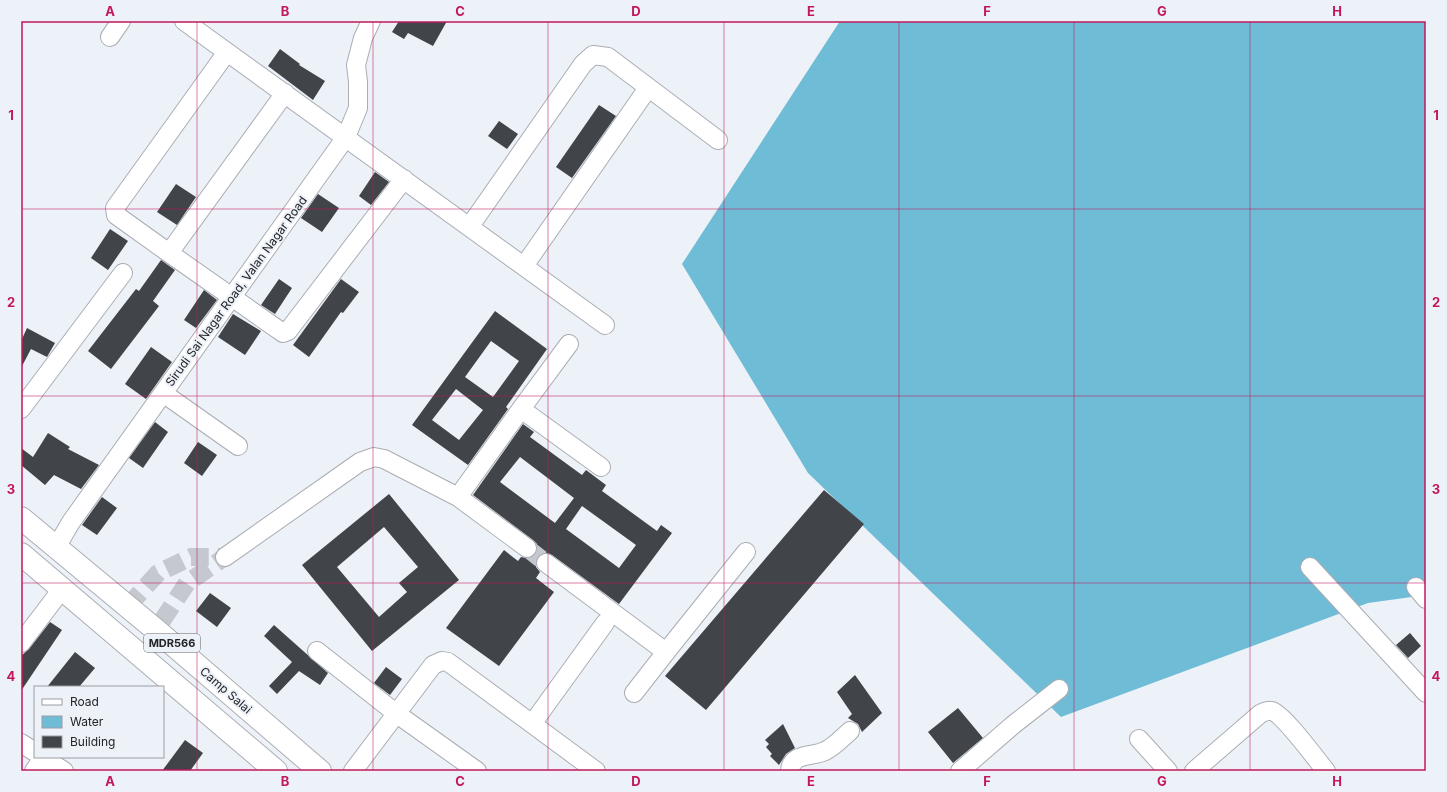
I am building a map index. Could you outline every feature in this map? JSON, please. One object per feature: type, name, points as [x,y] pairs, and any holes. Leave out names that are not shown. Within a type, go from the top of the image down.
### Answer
[{"type":"main road","name":"Camp Salai","points":[[21,518],[57,546],[320,771]]},
{"type":"main road","name":"MDR566","points":[[21,554],[276,771]]},
{"type":"street","points":[[110,37],[121,21]]},
{"type":"street","points":[[184,21],[470,226],[605,325]]},
{"type":"street","name":"Sirudi Sai Nagar Road, Valan Nagar Road","points":[[57,546],[71,522],[232,299],[346,137],[358,108],[358,82],[356,65],[363,38],[371,21]]},
{"type":"street","points":[[227,52],[115,208],[116,215],[232,299],[283,333],[288,331],[404,179]]},
{"type":"street","points":[[470,226],[583,64],[593,55],[608,57],[718,140]]},
{"type":"street","points":[[524,266],[648,88]]},
{"type":"street","points":[[169,253],[285,93]]},
{"type":"street","points":[[21,409],[123,273]]},
{"type":"street","points":[[458,496],[569,344]]},
{"type":"street","points":[[163,393],[238,446]]},
{"type":"street","points":[[521,409],[601,467]]},
{"type":"street","points":[[225,557],[360,462],[370,458],[384,459],[458,496],[527,548]]},
{"type":"street","points":[[634,693],[746,552]]},
{"type":"street","points":[[546,563],[666,652]]},
{"type":"street","points":[[1310,567],[1426,693]]},
{"type":"street","points":[[21,643],[62,589]]},
{"type":"street","points":[[532,724],[605,623]]},
{"type":"street","points":[[317,651],[397,714],[477,771]]},
{"type":"street","points":[[353,771],[433,665],[442,661],[448,662],[596,771]]},
{"type":"street","points":[[960,771],[1013,725],[1059,689]]},
{"type":"street","points":[[1194,771],[1260,714],[1265,711],[1271,711],[1281,718],[1326,771]]},
{"type":"street","points":[[790,771],[793,763],[799,758],[808,754],[824,752],[850,731]]},
{"type":"street","points":[[1139,739],[1168,771]]},
{"type":"street","points":[[21,743],[34,758]]},
{"type":"street","points":[[21,762],[38,762],[64,771]]},
{"type":"water","points":[[840,21],[1426,21],[1426,595],[1368,603],[1061,717],[808,473],[682,264]]},
{"type":"building","points":[[399,21],[447,21],[433,46],[408,33],[404,39],[392,32]]},
{"type":"building","points":[[280,49],[300,64],[299,65],[325,81],[313,100],[268,66]]},
{"type":"building","points":[[599,105],[616,116],[572,178],[556,167]]},
{"type":"building","points":[[499,121],[518,134],[507,149],[488,136]]},
{"type":"building","points":[[375,172],[389,182],[371,205],[359,196]]},
{"type":"building","points":[[176,184],[196,197],[177,225],[157,212]]},
{"type":"building","points":[[318,194],[339,208],[322,232],[301,218]]},
{"type":"building","points":[[110,229],[128,241],[108,270],[91,258]]},
{"type":"building","points":[[161,260],[175,270],[153,301],[159,306],[111,369],[88,351],[136,289],[139,291]]},
{"type":"building","points":[[279,279],[292,288],[275,314],[261,305]]},
{"type":"building","points":[[341,279],[359,292],[343,313],[341,312],[309,357],[293,345]]},
{"type":"building","points":[[204,290],[217,300],[196,328],[184,320]]},
{"type":"building","points":[[495,311],[547,349],[506,407],[508,409],[468,465],[412,425]],"holes":[[[491,341],[519,361],[493,397],[465,377]],[[456,389],[483,410],[459,440],[432,420]]]},
{"type":"building","points":[[233,314],[261,331],[245,355],[218,337]]},
{"type":"building","points":[[27,328],[55,343],[47,357],[31,349],[21,368],[21,341]]},
{"type":"building","points":[[151,347],[172,362],[146,399],[125,384]]},
{"type":"building","points":[[155,422],[168,432],[143,468],[129,458]]},
{"type":"building","points":[[523,424],[534,432],[530,437],[582,475],[586,470],[606,485],[602,491],[657,531],[661,525],[672,533],[619,604],[552,555],[547,553],[541,554],[536,561],[536,567],[540,572],[536,578],[554,592],[499,666],[446,628],[504,550],[518,561],[521,557],[532,557],[537,550],[537,544],[473,495]],"holes":[[[520,457],[574,498],[555,523],[500,482]],[[582,506],[636,545],[619,568],[566,529]]]},
{"type":"building","points":[[48,433],[70,447],[68,449],[99,465],[81,489],[54,475],[45,485],[21,465],[21,448],[33,457]]},
{"type":"building","points":[[198,442],[217,455],[202,476],[184,463]]},
{"type":"building","points":[[824,490],[864,524],[706,710],[665,676]]},
{"type":"building","points":[[389,494],[459,580],[372,651],[302,565]],"holes":[[[384,527],[418,567],[399,583],[407,592],[379,617],[337,567]]]},
{"type":"building","points":[[102,497],[117,508],[97,535],[82,525]]},
{"type":"building","points":[[210,593],[231,608],[217,627],[196,611]]},
{"type":"building","points":[[50,622],[62,630],[21,691],[21,656],[29,649]]},
{"type":"building","points":[[274,625],[328,673],[320,685],[299,671],[277,694],[269,686],[292,662],[264,636]]},
{"type":"building","points":[[1410,633],[1421,646],[1408,658],[1396,645]]},
{"type":"building","points":[[75,652],[95,668],[80,686],[48,686]]},
{"type":"building","points":[[386,667],[402,679],[390,695],[374,683]]},
{"type":"building","points":[[855,675],[882,713],[862,732],[858,724],[848,718],[852,714],[837,692]]},
{"type":"building","points":[[958,708],[983,738],[953,763],[928,732]]},
{"type":"building","points":[[783,724],[795,748],[786,754],[779,765],[770,756],[772,754],[766,747],[769,744],[765,740]]},
{"type":"building","points":[[185,740],[203,753],[190,771],[162,771]]},
{"type":"tunnel","points":[[527,548],[546,563]]},
{"type":"tunnel","points":[[128,606],[158,573],[191,557],[225,557],[187,583],[156,630]]}]
